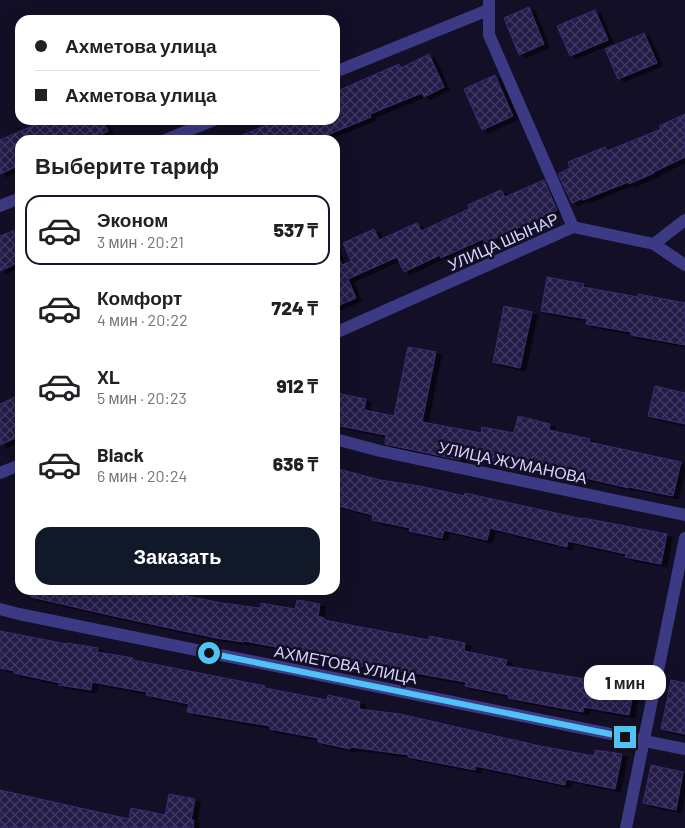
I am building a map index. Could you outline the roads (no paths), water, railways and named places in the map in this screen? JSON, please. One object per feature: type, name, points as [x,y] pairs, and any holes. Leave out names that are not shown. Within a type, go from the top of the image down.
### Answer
[{"type":"street","points":[[340,70],[488,5],[489,35],[573,227]]},
{"type":"street","points":[[177,135],[202,125]]},
{"type":"street","points":[[0,206],[15,200]]},
{"type":"street","points":[[685,220],[654,244],[685,265]]},
{"type":"street","name":"УЛИЦА ШЫНАР","points":[[340,331],[573,227],[654,244]]},
{"type":"street","name":"УЛИЦА ЖУМАНОВА","points":[[340,440],[380,451],[685,515]]},
{"type":"street","points":[[0,473],[15,467]]},
{"type":"street","points":[[626,828],[685,538]]},
{"type":"street","name":"АХМЕТОВА УЛИЦА","points":[[0,609],[685,749]]}]
